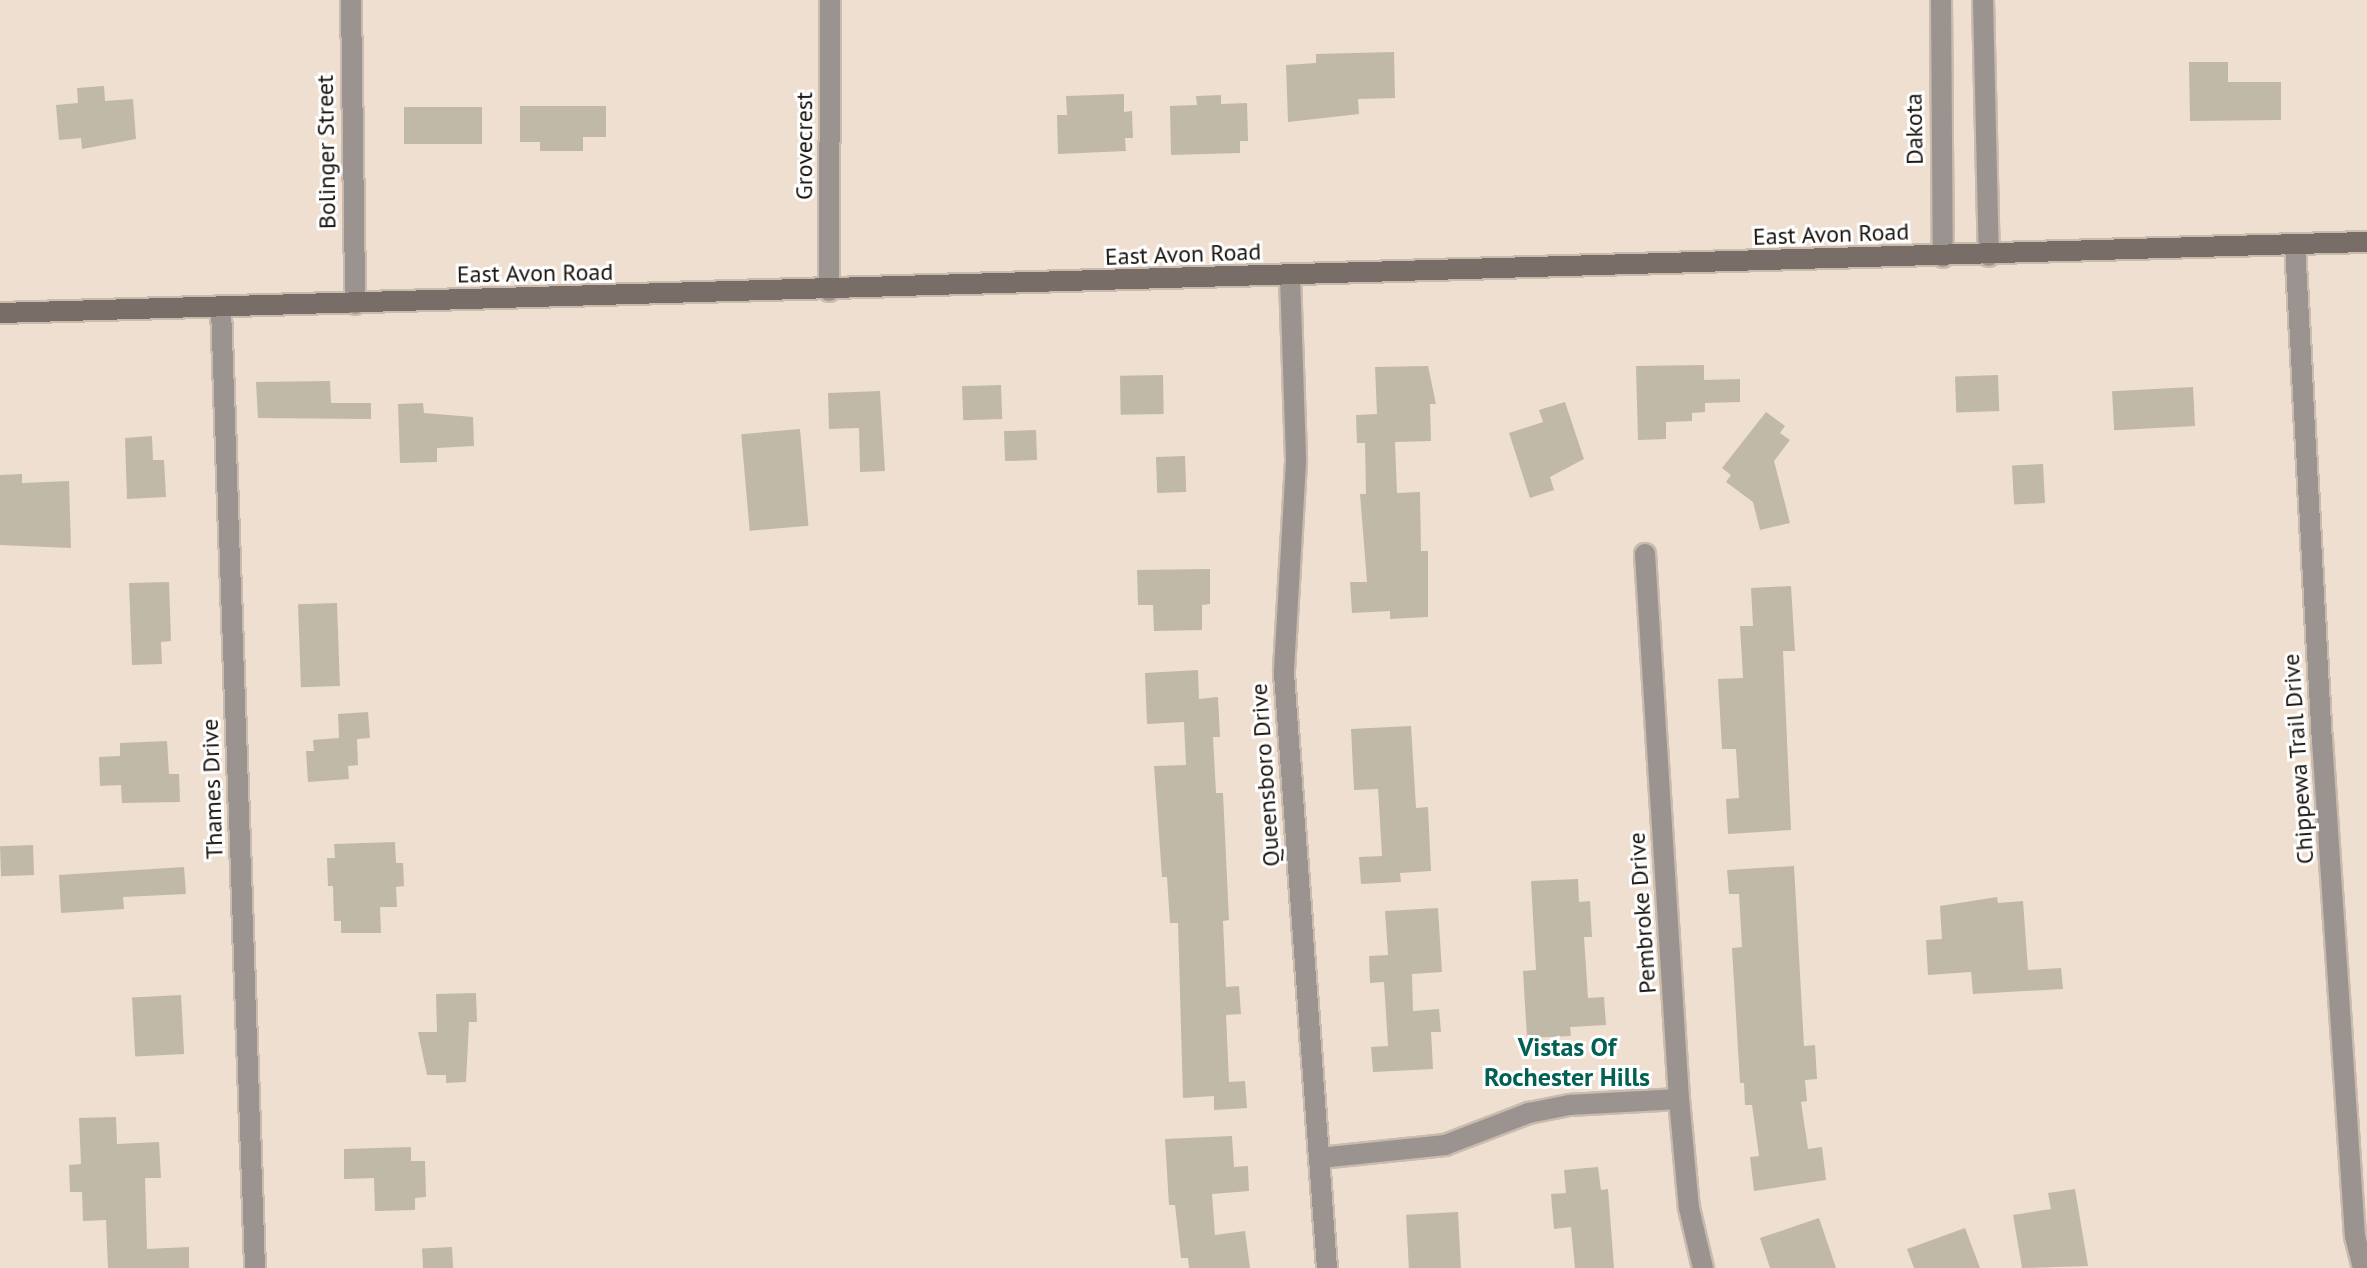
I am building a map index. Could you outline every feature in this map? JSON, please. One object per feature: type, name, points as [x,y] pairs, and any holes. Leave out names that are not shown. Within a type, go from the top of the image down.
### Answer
[{"type":"main road","name":"East Avon Road","points":[[0,313],[829,291],[2367,242]]},
{"type":"street","name":"Bolinger Street","points":[[351,0],[355,304]]},
{"type":"street","name":"Grovecrest","points":[[829,291],[830,0]]},
{"type":"street","name":"Dakota","points":[[1941,0],[1943,257]]},
{"type":"street","points":[[1983,0],[1989,256]]},
{"type":"street","name":"Chippewa Trail Drive","points":[[2295,245],[2323,755],[2355,1236],[2363,1268]]},
{"type":"street","name":"Queensboro Drive","points":[[1290,277],[1296,462],[1284,673],[1327,1268]]},
{"type":"street","name":"Thames Drive","points":[[221,308],[255,1268]]},
{"type":"street","name":"Pembroke Drive","points":[[1645,554],[1679,1099],[1689,1208],[1703,1268]]},
{"type":"street","points":[[1320,1158],[1445,1145],[1529,1113],[1569,1105],[1679,1099]]},
{"type":"building","points":[[1394,52],[1395,98],[1358,99],[1359,114],[1288,122],[1286,65],[1316,63],[1316,54]]},
{"type":"building","points":[[2189,62],[2228,62],[2228,82],[2281,82],[2281,120],[2190,121]]},
{"type":"building","points":[[104,86],[105,101],[133,99],[136,139],[82,149],[81,138],[59,140],[56,105],[78,103],[77,88]]},
{"type":"building","points":[[1124,94],[1124,112],[1132,111],[1133,138],[1125,138],[1126,151],[1058,154],[1057,115],[1067,115],[1066,96]]},
{"type":"building","points":[[1221,95],[1221,104],[1247,103],[1248,141],[1240,141],[1240,153],[1171,155],[1170,106],[1197,105],[1196,96]]},
{"type":"building","points":[[520,106],[606,106],[606,137],[583,137],[583,151],[540,151],[540,142],[520,142]]},
{"type":"building","points":[[404,107],[482,107],[482,144],[404,144]]},
{"type":"building","points":[[1704,365],[1704,380],[1740,379],[1740,402],[1705,403],[1705,412],[1692,413],[1692,421],[1666,422],[1666,439],[1638,440],[1636,366]]},
{"type":"building","points":[[1428,366],[1436,404],[1430,404],[1431,441],[1395,442],[1397,493],[1420,492],[1421,551],[1428,551],[1428,617],[1390,619],[1390,611],[1352,613],[1350,582],[1367,582],[1360,494],[1366,494],[1365,443],[1357,443],[1356,415],[1377,414],[1375,367]]},
{"type":"building","points":[[1163,375],[1164,414],[1121,415],[1120,376]]},
{"type":"building","points":[[1998,375],[1999,411],[1956,412],[1955,377]]},
{"type":"building","points":[[330,381],[331,403],[371,403],[371,419],[258,418],[256,382]]},
{"type":"building","points":[[1001,385],[1002,419],[963,420],[962,386]]},
{"type":"building","points":[[2193,387],[2195,426],[2114,430],[2112,391]]},
{"type":"building","points":[[880,391],[885,471],[860,472],[859,428],[829,429],[828,393]]},
{"type":"building","points":[[1565,402],[1584,459],[1550,477],[1554,490],[1530,498],[1509,433],[1543,422],[1539,410]]},
{"type":"building","points":[[423,403],[424,413],[473,417],[474,446],[437,448],[437,462],[400,463],[398,404]]},
{"type":"building","points":[[1766,412],[1785,426],[1780,433],[1790,440],[1774,461],[1790,523],[1760,530],[1753,502],[1726,482],[1731,475],[1722,468]]},
{"type":"building","points":[[800,429],[808,526],[750,531],[741,434]]},
{"type":"building","points":[[1036,430],[1037,460],[1005,461],[1004,431]]},
{"type":"building","points":[[152,436],[153,460],[164,460],[166,497],[127,499],[125,438]]},
{"type":"building","points":[[1185,456],[1186,492],[1157,493],[1156,457]]},
{"type":"building","points":[[2043,464],[2045,503],[2014,505],[2012,466]]},
{"type":"building","points":[[22,474],[22,483],[69,481],[71,548],[0,545],[0,475]]},
{"type":"building","points":[[1210,569],[1210,604],[1202,605],[1202,630],[1154,631],[1153,605],[1138,605],[1137,570]]},
{"type":"building","points":[[169,582],[171,641],[161,642],[162,664],[132,665],[129,583]]},
{"type":"building","points":[[1791,586],[1795,651],[1783,651],[1791,830],[1728,834],[1726,799],[1739,798],[1736,749],[1722,749],[1718,679],[1743,678],[1740,626],[1753,626],[1751,588]]},
{"type":"building","points":[[337,603],[340,686],[301,687],[298,604]]},
{"type":"building","points":[[1198,670],[1199,699],[1218,697],[1220,737],[1213,737],[1216,793],[1223,793],[1229,920],[1223,921],[1226,987],[1239,986],[1241,1014],[1226,1015],[1229,1082],[1245,1081],[1247,1108],[1214,1110],[1214,1096],[1183,1098],[1178,923],[1170,923],[1167,877],[1162,877],[1154,766],[1186,765],[1184,722],[1147,724],[1145,673]]},
{"type":"building","points":[[368,712],[370,738],[357,739],[358,765],[348,766],[349,779],[308,782],[306,751],[314,751],[313,740],[339,738],[338,714]]},
{"type":"building","points":[[1411,726],[1416,808],[1428,807],[1431,871],[1400,873],[1401,882],[1361,884],[1359,857],[1382,856],[1378,789],[1354,790],[1351,729]]},
{"type":"building","points":[[167,741],[169,774],[179,774],[180,802],[122,803],[121,785],[100,786],[99,757],[120,756],[120,743]]},
{"type":"building","points":[[395,842],[396,863],[403,863],[404,886],[396,887],[397,907],[380,907],[381,933],[341,933],[341,921],[334,921],[333,886],[328,886],[327,858],[335,858],[334,844]]},
{"type":"building","points":[[33,845],[34,875],[1,876],[0,846]]},
{"type":"building","points":[[1794,866],[1804,1046],[1815,1045],[1817,1079],[1805,1080],[1807,1101],[1801,1102],[1808,1149],[1822,1147],[1826,1180],[1754,1191],[1750,1157],[1759,1156],[1752,1105],[1745,1105],[1744,1083],[1740,1083],[1732,948],[1742,947],[1739,894],[1729,894],[1727,870]]},
{"type":"building","points":[[184,867],[186,894],[123,897],[124,909],[61,913],[59,875]]},
{"type":"building","points":[[1578,879],[1579,902],[1590,901],[1592,937],[1584,937],[1588,998],[1604,997],[1606,1025],[1570,1027],[1571,1036],[1527,1038],[1523,971],[1536,970],[1531,881]]},
{"type":"building","points":[[1997,897],[1998,903],[2023,901],[2028,970],[2061,968],[2063,989],[1973,994],[1971,972],[1928,975],[1926,940],[1942,939],[1940,906]]},
{"type":"building","points":[[1438,908],[1442,972],[1412,974],[1413,1011],[1439,1009],[1441,1032],[1431,1032],[1433,1069],[1373,1072],[1371,1047],[1388,1046],[1384,982],[1370,983],[1369,956],[1388,955],[1385,911]]},
{"type":"building","points":[[476,993],[477,1022],[469,1022],[466,1082],[446,1083],[446,1075],[427,1075],[418,1032],[437,1032],[436,994]]},
{"type":"building","points":[[181,995],[184,1054],[135,1056],[132,998]]},
{"type":"building","points":[[116,1117],[117,1144],[159,1142],[161,1178],[145,1178],[147,1249],[189,1247],[189,1268],[108,1268],[106,1220],[83,1221],[82,1192],[70,1192],[69,1165],[81,1164],[79,1118]]},
{"type":"building","points":[[1232,1136],[1234,1167],[1248,1166],[1249,1191],[1212,1194],[1215,1235],[1245,1231],[1250,1268],[1189,1268],[1188,1258],[1181,1258],[1175,1205],[1169,1205],[1165,1139]]},
{"type":"building","points":[[411,1147],[411,1161],[425,1161],[426,1197],[415,1198],[415,1210],[375,1211],[374,1178],[344,1179],[344,1149]]},
{"type":"building","points":[[1598,1167],[1601,1190],[1608,1189],[1614,1268],[1575,1268],[1571,1227],[1554,1229],[1551,1194],[1566,1193],[1564,1170]]},
{"type":"building","points":[[2075,1189],[2088,1266],[2022,1268],[2013,1215],[2051,1209],[2048,1193]]},
{"type":"building","points":[[1458,1212],[1461,1268],[1409,1268],[1406,1215]]},
{"type":"building","points":[[1819,1218],[1836,1268],[1770,1268],[1760,1238]]},
{"type":"building","points":[[1965,1228],[1980,1268],[1914,1268],[1907,1249]]},
{"type":"building","points":[[452,1247],[453,1268],[423,1268],[422,1249]]},
{"type":"district","name":"Vistas Of Rochester Hills","points":[[1567,1062]]}]
